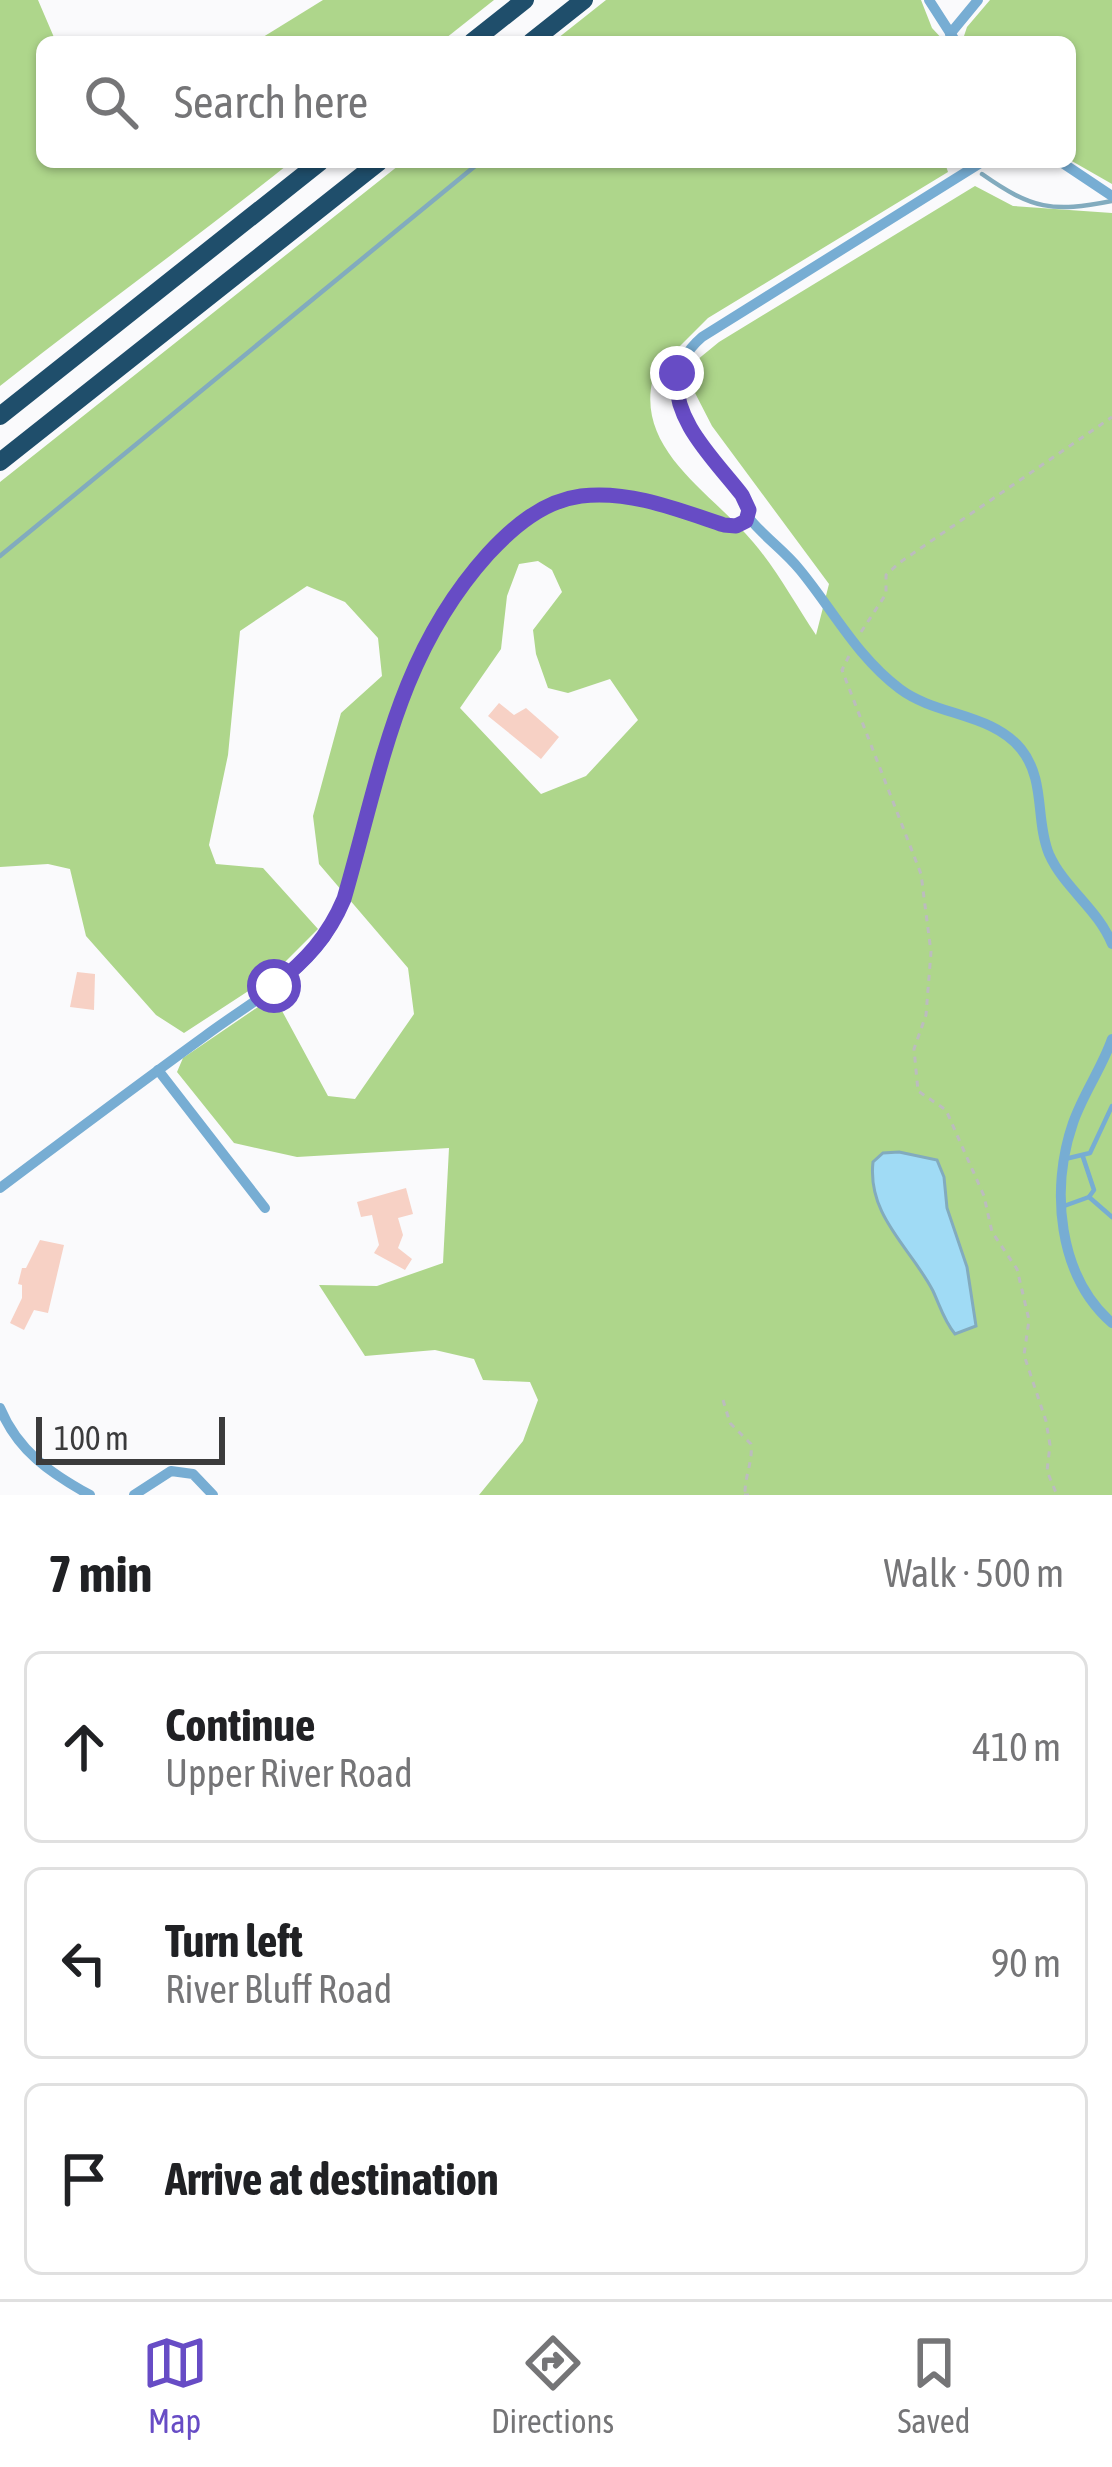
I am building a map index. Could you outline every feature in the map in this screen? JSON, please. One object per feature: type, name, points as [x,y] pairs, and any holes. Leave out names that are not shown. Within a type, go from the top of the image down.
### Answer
[{"type":"highway","points":[[480,36],[525,0]]},
{"type":"highway","points":[[539,36],[584,0]]},
{"type":"highway","points":[[0,416],[312,168]]},
{"type":"highway","points":[[0,462],[371,168]]},
{"type":"street","points":[[929,0],[952,36]]},
{"type":"street","points":[[954,36],[978,0]]},
{"type":"street","points":[[972,168],[727,320],[686,353],[676,381],[682,413],[742,495],[748,518],[801,571],[867,659],[919,701],[995,728],[1020,748],[1038,786],[1048,852],[1112,944]]},
{"type":"street","points":[[1070,168],[1108,193]]},
{"type":"street","points":[[0,1188],[274,986],[325,938],[344,899],[408,678],[448,601],[508,534],[541,510],[582,496],[638,499],[724,525],[736,526],[748,518]]},
{"type":"street","points":[[1112,1039],[1074,1118],[1065,1159],[1064,1206],[1066,1246],[1077,1281],[1112,1323]]},
{"type":"street","points":[[158,1070],[265,1208]]},
{"type":"street","points":[[0,1408],[16,1438],[37,1462],[90,1495]]},
{"type":"street","points":[[134,1495],[171,1471],[193,1474],[213,1495]]},
{"type":"lane","points":[[1065,1159],[1090,1153],[1112,1106]]},
{"type":"lane","points":[[1083,1157],[1093,1181],[1088,1197]]},
{"type":"lane","points":[[1064,1206],[1088,1197]]},
{"type":"lane","points":[[1088,1197],[1112,1217]]},
{"type":"path","points":[[859,636],[886,594],[886,575],[899,562],[1112,416]]},
{"type":"path","points":[[850,653],[842,670],[921,874],[931,952],[926,1015],[914,1049],[918,1091],[946,1110],[984,1196],[992,1232],[1017,1268],[1029,1320],[1024,1355],[1046,1421],[1048,1471],[1057,1495]]},
{"type":"path","points":[[723,1400],[730,1423],[751,1444],[746,1494]]},
{"type":"green space","points":[[0,0],[38,0],[53,36],[36,36],[36,168],[283,168],[0,386]]},
{"type":"green space","points":[[323,0],[494,0],[449,36],[265,36]]},
{"type":"green space","points":[[606,0],[921,0],[939,36],[561,36]]},
{"type":"green space","points":[[990,0],[1112,0],[1112,184],[1076,163],[1076,36],[964,36]]},
{"type":"green space","points":[[395,168],[947,168],[948,172],[708,318],[670,356],[660,359],[651,389],[652,416],[675,462],[753,542],[816,635],[829,584],[712,426],[694,391],[697,360],[975,186],[1013,206],[1112,213],[1112,1495],[479,1495],[523,1441],[538,1400],[530,1382],[483,1380],[474,1359],[435,1350],[365,1356],[319,1285],[377,1286],[443,1263],[449,1148],[297,1157],[234,1143],[177,1072],[183,1058],[274,996],[328,1096],[355,1099],[414,1014],[408,968],[319,864],[313,816],[341,713],[382,676],[378,638],[345,602],[307,586],[240,631],[228,755],[209,845],[216,864],[263,868],[318,929],[270,977],[184,1033],[156,1015],[86,936],[70,869],[48,864],[0,867],[0,482]],"holes":[[[538,561],[552,570],[562,592],[533,630],[548,688],[568,693],[610,679],[638,720],[586,776],[541,794],[460,708],[501,649],[507,596],[519,564]]]},
{"type":"water","points":[[883,1153],[937,1160],[944,1177],[976,1326],[955,1334],[877,1199],[873,1162]]},
{"type":"building","points":[[499,703],[514,715],[526,708],[559,737],[541,759],[488,716]]},
{"type":"building","points":[[77,972],[95,974],[94,1010],[70,1007]]},
{"type":"building","points":[[406,1188],[413,1214],[398,1218],[403,1235],[398,1248],[412,1259],[405,1270],[374,1253],[379,1245],[372,1215],[361,1217],[357,1202]]},
{"type":"building","points":[[40,1240],[64,1245],[48,1313],[34,1310],[24,1330],[10,1323],[22,1298],[18,1284],[22,1268]]},
{"type":"waterway","points":[[0,556],[473,168]]},
{"type":"waterway","points":[[982,174],[1015,195],[1043,205],[1073,207],[1112,201]]},
{"type":"route","points":[[274,986],[315,950],[334,923],[408,678],[448,601],[496,545],[530,516],[582,496],[638,499],[724,525],[743,524],[748,518],[742,495],[682,413],[677,373]]}]
